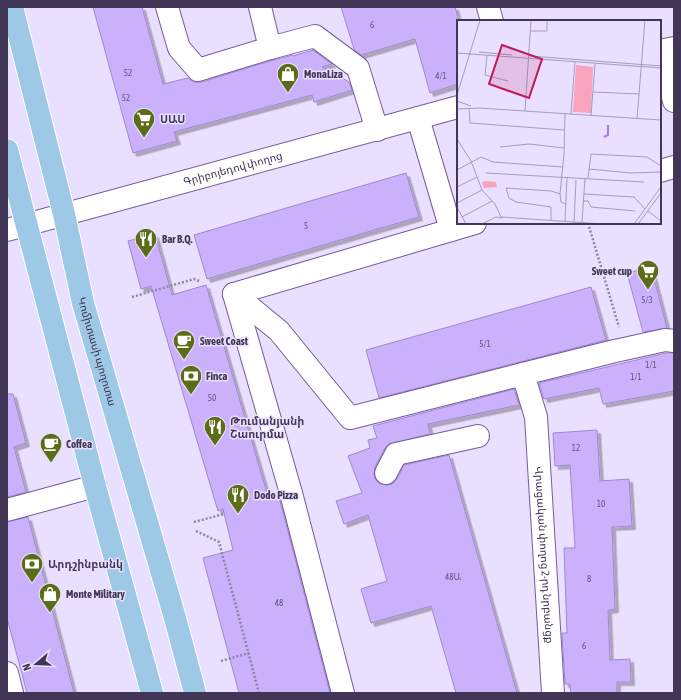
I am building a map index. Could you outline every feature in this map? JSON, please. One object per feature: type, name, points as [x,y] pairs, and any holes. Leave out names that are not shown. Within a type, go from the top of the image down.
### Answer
[{"type":"main road","name":"Կոմիտասի պողոտա","points":[[12,7],[65,221],[83,303],[175,618],[195,693]]},
{"type":"main road","points":[[7,150],[21,231],[95,486],[152,693]]},
{"type":"street","points":[[167,7],[179,48],[198,70],[315,36],[358,68],[377,130]]},
{"type":"street","points":[[260,7],[270,48]]},
{"type":"street","points":[[488,7],[492,20]]},
{"type":"street","points":[[667,59],[674,100]]},
{"type":"street","name":"Գրիբոյեդով փողոց","points":[[7,244],[21,231],[65,221],[420,125],[457,107]]},
{"type":"street","name":"Գրիբոյեդով փողոց","points":[[65,221],[377,130],[457,122]]},
{"type":"street","points":[[420,125],[451,230]]},
{"type":"street","points":[[661,171],[674,167]]},
{"type":"street","points":[[234,294],[472,224]]},
{"type":"street","points":[[234,294],[279,331],[350,418],[625,349],[665,340],[674,341]]},
{"type":"street","points":[[234,294],[291,493],[343,693]]},
{"type":"street","name":"Վրացական փողոց 2-րդ նրբանցք","points":[[523,374],[536,417],[553,693]]},
{"type":"street","points":[[386,473],[396,454],[478,436]]},
{"type":"street","points":[[7,510],[95,486]]},
{"type":"street","points":[[7,673],[12,693]]},
{"type":"path","points":[[588,224],[625,349]]},
{"type":"path","points":[[132,297],[194,279],[199,281]]},
{"type":"path","points":[[194,522],[224,514]]},
{"type":"path","points":[[196,531],[219,542],[259,693]]},
{"type":"path","points":[[221,661],[249,653]]},
{"type":"building","points":[[93,7],[142,7],[163,84],[188,78],[194,82],[202,82],[273,60],[313,50],[332,64],[322,67],[349,82],[352,90],[314,102],[312,95],[174,132],[177,141],[133,153]]},
{"type":"building","points":[[341,7],[455,7],[458,18],[457,84],[430,93],[415,39],[361,55],[354,49]]},
{"type":"building","points":[[406,173],[419,217],[207,279],[194,235]]},
{"type":"building","points":[[155,234],[172,295],[206,285],[269,500],[279,497],[330,693],[239,693],[203,558],[233,550],[223,509],[218,511],[151,286],[141,289],[128,241]]},
{"type":"building","points":[[651,267],[667,328],[643,332],[627,273]]},
{"type":"building","points":[[591,287],[606,340],[379,398],[366,350]]},
{"type":"building","points":[[666,353],[674,353],[674,391],[603,404],[599,388],[544,399],[539,383]]},
{"type":"building","points":[[514,389],[519,405],[428,424],[430,434],[389,444],[385,448],[375,467],[375,479],[380,484],[387,485],[392,484],[397,479],[404,465],[449,455],[517,693],[456,693],[431,606],[371,623],[361,589],[387,581],[368,515],[344,524],[336,501],[362,493],[348,456],[370,448],[368,440],[377,438],[373,426]]},
{"type":"building","points":[[7,394],[13,394],[26,443],[14,447],[26,492],[7,497]]},
{"type":"building","points":[[597,430],[600,481],[629,479],[632,526],[612,527],[615,609],[608,610],[610,660],[630,659],[631,682],[617,682],[617,693],[571,693],[570,684],[565,684],[562,633],[567,633],[564,548],[575,548],[570,465],[555,466],[553,433]]},
{"type":"building","points":[[28,517],[74,693],[27,693],[7,618],[7,522]]},
{"type":"place","name":"MonaLiza","points":[[288,94]]},
{"type":"place","name":"ՍԱՍ","points":[[144,138]]},
{"type":"place","name":"Bar B.Q.","points":[[146,258]]},
{"type":"place","name":"Sweet cup","points":[[648,290]]},
{"type":"place","name":"Sweet Coast","points":[[184,360]]},
{"type":"place","name":"Finca","points":[[191,396]]},
{"type":"place","name":"Թումանյանի Շաուրմա","points":[[215,446]]},
{"type":"place","name":"Coffea","points":[[51,464]]},
{"type":"place","name":"Dodo Pizza","points":[[238,514]]},
{"type":"place","name":"Արդշինբանկ","points":[[32,584]]},
{"type":"place","name":"Monte Military","points":[[50,614]]}]
